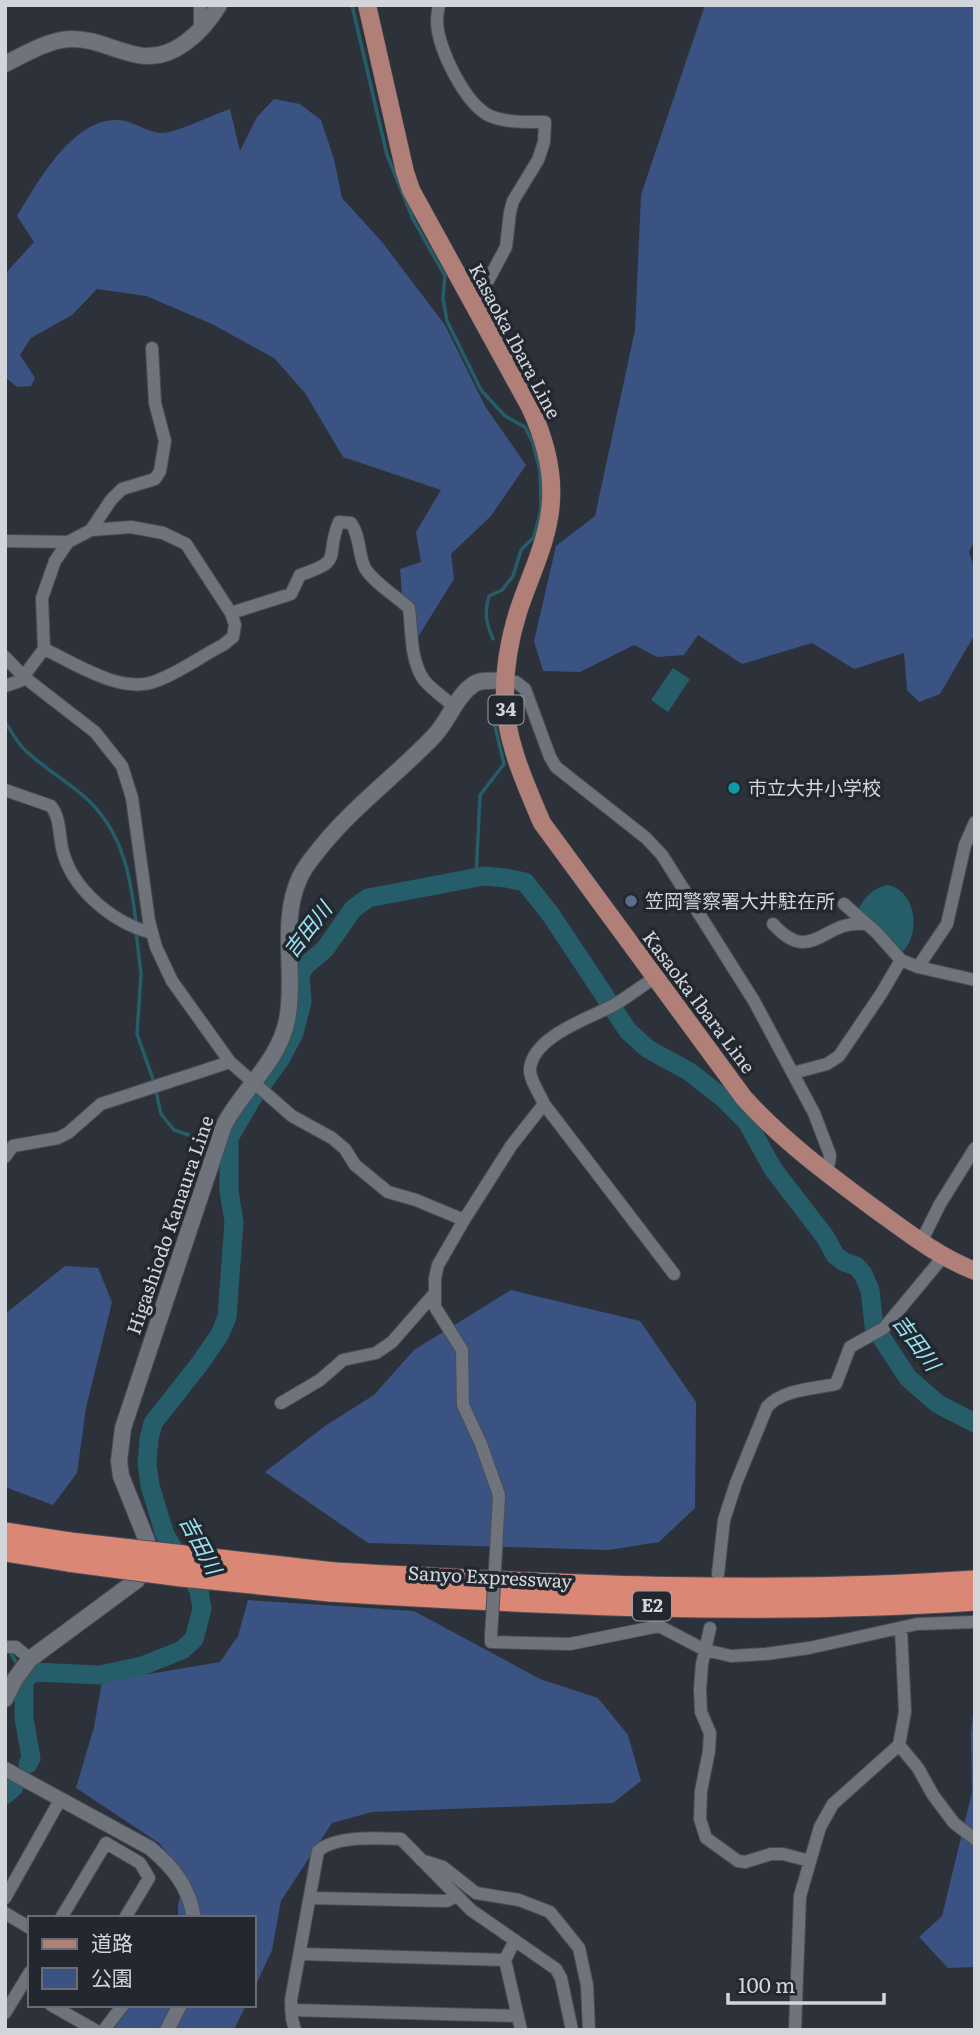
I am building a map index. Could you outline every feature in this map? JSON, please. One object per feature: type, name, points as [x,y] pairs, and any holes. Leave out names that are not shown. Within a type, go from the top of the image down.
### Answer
[{"type":"highway","name":"Sanyo Expressway","points":[[5,1533],[69,1552],[181,1576],[332,1582],[736,1589],[975,1581]]},
{"type":"highway","name":"Sanyo Expressway","points":[[5,1551],[69,1552]]},
{"type":"highway","name":"Sanyo Expressway","points":[[332,1582],[569,1605],[721,1608],[975,1600]]},
{"type":"main road","points":[[5,64],[50,43],[73,39],[138,56],[165,54],[175,51],[200,29],[219,5]]},
{"type":"main road","name":"Kasaoka Ibara Line","points":[[367,5],[404,172],[411,190],[538,425],[548,462],[551,503],[544,540],[512,631],[505,681],[505,705],[512,740],[522,778],[542,823],[744,1098],[766,1123],[823,1170],[920,1242],[943,1257],[975,1271]]},
{"type":"main road","name":"Higashiodo Kanaura Line","points":[[5,1699],[15,1679],[30,1659],[137,1580],[146,1560],[147,1541],[121,1476],[119,1445],[217,1146],[230,1114],[259,1086],[286,1022],[290,993],[290,922],[293,897],[300,877],[338,827],[433,738],[454,707],[475,684],[481,681],[505,681]]},
{"type":"street","points":[[200,5],[200,29]]},
{"type":"street","points":[[439,5],[437,21],[452,70],[477,105],[487,115],[500,119],[545,122],[544,142],[538,160],[513,201],[506,247],[483,290],[496,330],[495,342]]},
{"type":"street","points":[[91,530],[111,500],[122,489],[155,479],[160,471],[164,441],[155,403],[152,348]]},
{"type":"street","points":[[231,613],[291,594],[300,575],[324,568],[330,561],[339,522],[351,523],[357,532],[363,564],[368,573],[409,608],[415,660],[420,674],[454,707]]},
{"type":"street","points":[[5,686],[14,685],[24,677],[44,649],[42,597],[55,561],[68,542],[91,530],[131,527],[176,538],[186,544],[231,613],[235,625],[233,637],[156,682],[132,684],[96,675],[44,649]]},
{"type":"street","points":[[5,541],[68,542]]},
{"type":"street","points":[[5,657],[24,677],[95,732],[122,766],[132,799],[142,930],[172,981],[230,1062],[292,1116],[332,1138],[345,1149],[355,1165],[388,1192],[416,1200],[464,1220]]},
{"type":"street","points":[[505,681],[516,682],[525,690],[556,767],[646,838],[662,855],[754,1001],[814,1113],[830,1155],[823,1170]]},
{"type":"street","points":[[5,790],[51,806],[56,812],[63,855],[78,879],[104,911],[142,930]]},
{"type":"street","points":[[918,967],[947,924],[965,845],[975,822]]},
{"type":"street","points":[[844,904],[877,933],[901,960],[918,967],[975,980]]},
{"type":"street","points":[[773,924],[785,937],[805,943],[848,924],[865,924]]},
{"type":"street","points":[[793,1073],[827,1064],[839,1056],[901,960]]},
{"type":"street","points":[[655,978],[612,1006],[565,1028],[551,1038],[534,1059],[530,1073],[544,1104],[674,1274]]},
{"type":"street","points":[[5,1157],[13,1146],[58,1138],[68,1133],[101,1104],[230,1062]]},
{"type":"street","points":[[544,1104],[511,1146],[464,1220],[438,1265],[434,1294],[435,1307],[462,1350],[463,1405],[481,1444],[499,1495],[491,1642],[570,1644],[659,1626],[705,1650],[731,1656],[809,1648],[917,1624],[975,1622]]},
{"type":"street","points":[[920,1242],[975,1148]]},
{"type":"street","points":[[718,1574],[724,1520],[736,1483],[768,1407],[774,1400],[787,1394],[836,1384],[850,1347],[884,1328],[943,1257]]},
{"type":"street","points":[[281,1403],[320,1380],[343,1360],[376,1353],[391,1342],[434,1294]]},
{"type":"street","points":[[710,1628],[700,1689],[701,1712],[710,1733],[701,1791],[700,1819],[706,1838],[745,1863],[771,1854],[783,1854],[810,1861]]},
{"type":"street","points":[[795,2030],[800,1896],[820,1827],[833,1804],[899,1745],[905,1712],[901,1628]]},
{"type":"street","points":[[9,1646],[16,1647],[30,1659]]},
{"type":"street","points":[[899,1745],[918,1768],[933,1795],[954,1823],[975,1839]]},
{"type":"street","points":[[5,1769],[150,1848],[170,1865],[184,1883],[194,1916]]},
{"type":"street","points":[[5,1898],[60,1800]]},
{"type":"street","points":[[295,2030],[291,2010],[318,1851],[360,1838],[401,1839],[471,1910],[556,1969],[561,1978],[572,2030]]},
{"type":"street","points":[[62,1916],[106,1843],[139,1863],[149,1878],[126,1916]]},
{"type":"street","points":[[420,1860],[443,1867],[476,1893],[519,1900],[550,1912],[579,1948],[587,1985],[589,2030]]},
{"type":"street","points":[[312,1898],[447,1901],[456,1896]]},
{"type":"street","points":[[5,1913],[28,1927]]},
{"type":"street","points":[[515,1940],[505,1960],[520,2030]]},
{"type":"street","points":[[301,1954],[505,1960]]},
{"type":"street","points":[[5,2013],[25,1991]]},
{"type":"street","points":[[55,2007],[95,2030]]},
{"type":"street","points":[[104,2030],[121,2007]]},
{"type":"street","points":[[167,2030],[179,2007]]},
{"type":"street","points":[[291,2010],[517,2016]]},
{"type":"green space","points":[[705,5],[975,5],[975,540],[969,552],[975,570],[975,634],[940,694],[919,702],[907,690],[904,653],[854,669],[812,643],[742,664],[698,635],[684,655],[657,657],[634,645],[580,672],[543,671],[534,641],[556,546],[595,516],[635,330],[641,195]]},
{"type":"green space","points":[[274,99],[300,104],[321,120],[334,159],[342,198],[382,242],[445,325],[485,406],[526,465],[491,516],[451,554],[454,579],[413,645],[405,633],[400,569],[421,562],[416,532],[441,490],[343,457],[305,393],[274,358],[212,324],[146,296],[97,289],[72,315],[31,338],[20,355],[35,378],[31,386],[17,387],[5,377],[5,274],[34,242],[17,216],[46,170],[71,141],[101,122],[129,122],[164,133],[230,109],[240,151],[257,117]]},
{"type":"green space","points":[[65,1266],[98,1268],[112,1302],[86,1408],[77,1473],[53,1505],[5,1487],[5,1314]]},
{"type":"green space","points":[[511,1290],[640,1321],[696,1402],[695,1508],[659,1542],[609,1550],[368,1543],[265,1472],[325,1426],[374,1395],[414,1350]]},
{"type":"green space","points":[[248,1600],[414,1611],[540,1679],[598,1698],[628,1735],[641,1781],[613,1803],[372,1812],[332,1823],[281,1901],[272,1950],[256,1985],[256,1916],[178,1916],[185,1874],[159,1843],[76,1788],[94,1727],[102,1682],[220,1662],[238,1636]]},
{"type":"green space","points":[[975,1691],[975,1967],[948,1968],[919,1937],[942,1916],[972,1792],[971,1735]]},
{"type":"green space","points":[[130,2007],[245,2007],[234,2030],[113,2030]]},
{"type":"shaded area","points":[[673,668],[690,679],[668,712],[651,700]]},
{"type":"shaded area","points":[[888,885],[905,896],[913,915],[911,937],[900,954],[858,910],[870,893]]},
{"type":"waterway","points":[[352,5],[387,155],[413,219],[445,276],[443,299],[447,321],[481,390],[505,416],[525,427],[533,443],[540,471],[541,510],[534,537],[521,550],[513,576],[502,590],[489,596],[486,618],[493,639]]},
{"type":"waterway","points":[[476,878],[480,795],[504,764],[493,718]]},
{"type":"waterway","points":[[5,722],[24,749],[88,800],[110,827],[128,873],[136,923]]},
{"type":"waterway","name":"吉田川","points":[[28,1764],[31,1758],[24,1718],[24,1679],[35,1672],[99,1675],[142,1666],[182,1650],[194,1639],[202,1609],[199,1590],[165,1535],[150,1486],[147,1464],[149,1439],[153,1423],[201,1362],[220,1334],[227,1317],[234,1222],[229,1191],[229,1138],[251,1100],[281,1058],[294,1033],[302,1002],[300,974],[306,965],[325,949],[353,909],[368,898],[484,876],[525,882],[551,915],[628,1031],[648,1049],[690,1072],[723,1098],[747,1122],[773,1169],[826,1238],[835,1255],[856,1266],[863,1274],[870,1290],[874,1326],[908,1378],[938,1404],[975,1423]]},
{"type":"waterway","points":[[136,931],[141,974],[137,1034],[154,1082],[161,1114],[174,1130],[212,1143]]},
{"type":"waterway","points":[[9,1650],[16,1662]]},
{"type":"waterway","name":"吉田川","points":[[5,1795],[14,1787]]},
{"type":"place","name":"市立大井小学校","points":[[734,788]]},
{"type":"place","name":"笠岡警察署大井駐在所","points":[[631,901]]}]
